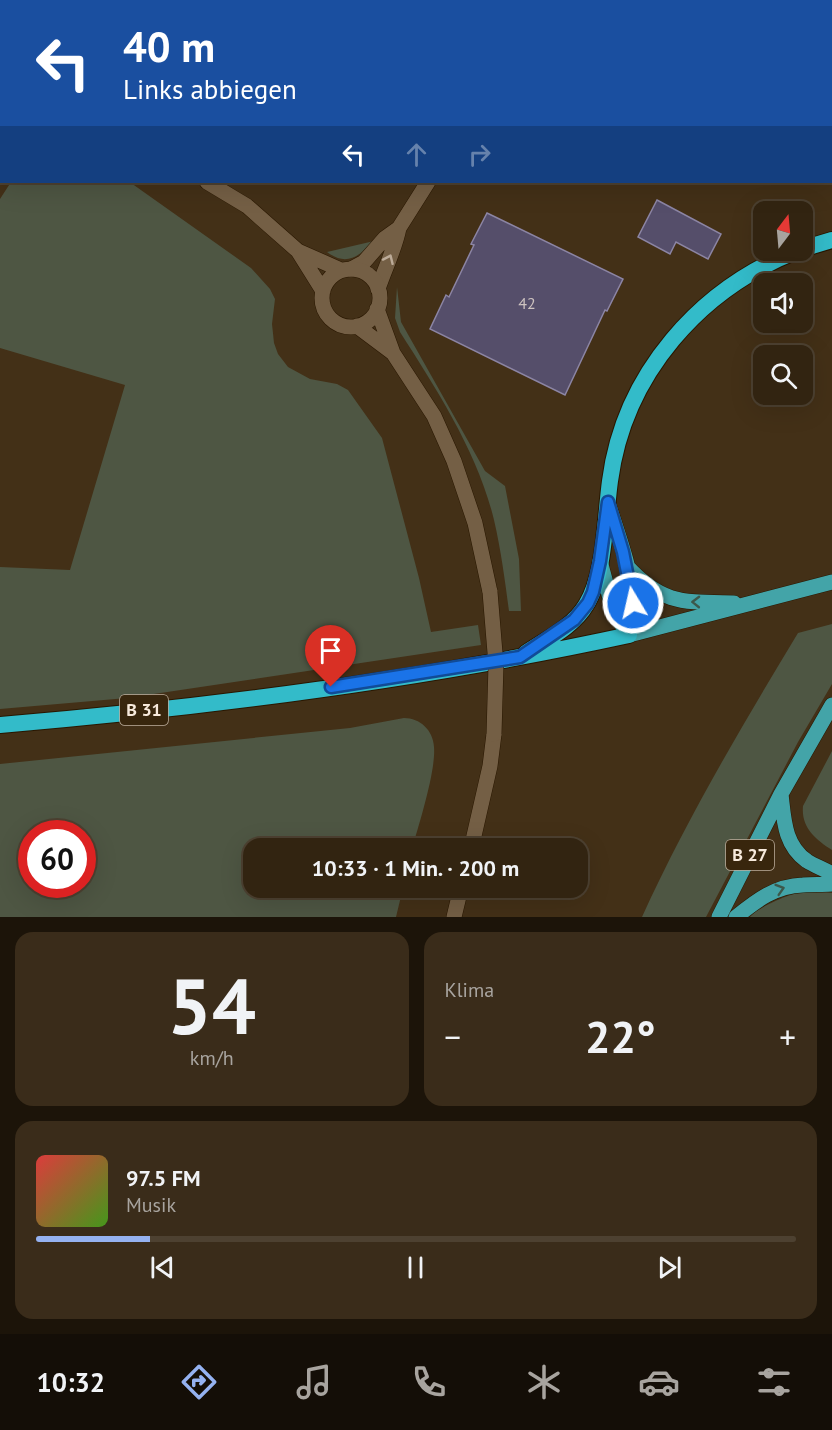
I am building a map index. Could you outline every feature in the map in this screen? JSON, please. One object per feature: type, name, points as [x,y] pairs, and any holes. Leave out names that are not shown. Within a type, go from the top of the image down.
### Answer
[{"type":"highway","points":[[813,246],[832,240]]},
{"type":"highway","points":[[520,657],[565,627],[582,611],[593,592],[600,561],[613,461],[624,424],[649,370],[669,342],[698,312],[729,288],[776,261]]},
{"type":"highway","name":"B 31","points":[[0,724],[115,714],[287,693],[520,657],[629,635]]},
{"type":"main road","points":[[209,183],[247,206],[298,250],[323,291]]},
{"type":"main road","points":[[399,228],[385,238],[364,262],[327,281],[322,303],[329,317],[342,325],[357,326],[369,320],[379,303],[378,289],[396,243],[399,228],[427,183]]},
{"type":"main road","points":[[298,250],[346,270],[368,275],[378,289]]},
{"type":"main road","points":[[377,309],[393,353],[434,416],[454,461],[476,523],[490,592],[496,664],[494,735],[474,838]]},
{"type":"main road","points":[[357,326],[393,353]]},
{"type":"main road","points":[[608,502],[626,565],[633,603],[629,635]]},
{"type":"main road","points":[[600,561],[614,613],[629,635]]},
{"type":"main road","points":[[626,565],[645,584],[670,599],[684,602],[755,604]]},
{"type":"main road","name":"B 31","points":[[629,635],[755,604],[832,582]]},
{"type":"main road","name":"B 27","points":[[719,917],[782,794],[832,705]]},
{"type":"main road","points":[[782,794],[786,831],[792,848],[806,860],[832,874]]},
{"type":"main road","points":[[736,917],[760,898],[778,889],[832,884]]},
{"type":"main road","points":[[454,917],[459,898]]},
{"type":"green space","points":[[10,183],[131,183],[251,268],[270,289],[275,299],[272,324],[274,343],[278,354],[288,367],[310,379],[337,384],[348,390],[382,438],[431,632],[478,625],[481,645],[127,698],[0,709],[0,567],[70,570],[125,385],[0,348],[0,199]]},
{"type":"green space","points":[[374,241],[352,258],[341,259],[327,252]]},
{"type":"green space","points":[[397,287],[401,322],[485,471],[505,486],[519,559],[521,611],[509,611],[494,520],[478,471],[455,423],[400,332],[395,318]]},
{"type":"green space","points":[[832,624],[832,684],[798,742],[706,917],[642,917],[696,808],[798,633]]},
{"type":"green space","points":[[404,718],[415,720],[425,726],[431,735],[434,747],[432,770],[415,838],[243,838],[243,898],[401,898],[396,917],[0,917],[0,764],[350,728]]},
{"type":"green space","points":[[832,751],[832,850],[810,832],[804,820],[803,806]]},
{"type":"green space","points":[[820,891],[832,893],[832,917],[750,917],[765,906],[786,897],[797,893]]},
{"type":"building","points":[[657,200],[721,234],[708,259],[676,242],[670,254],[638,237]]},
{"type":"building","points":[[487,213],[623,279],[607,311],[605,310],[565,395],[430,329],[446,295],[449,297],[474,245],[471,244]]},
{"type":"route","points":[[331,687],[520,657],[565,627],[582,611],[593,592],[600,561],[608,502],[623,552],[633,603]]}]
